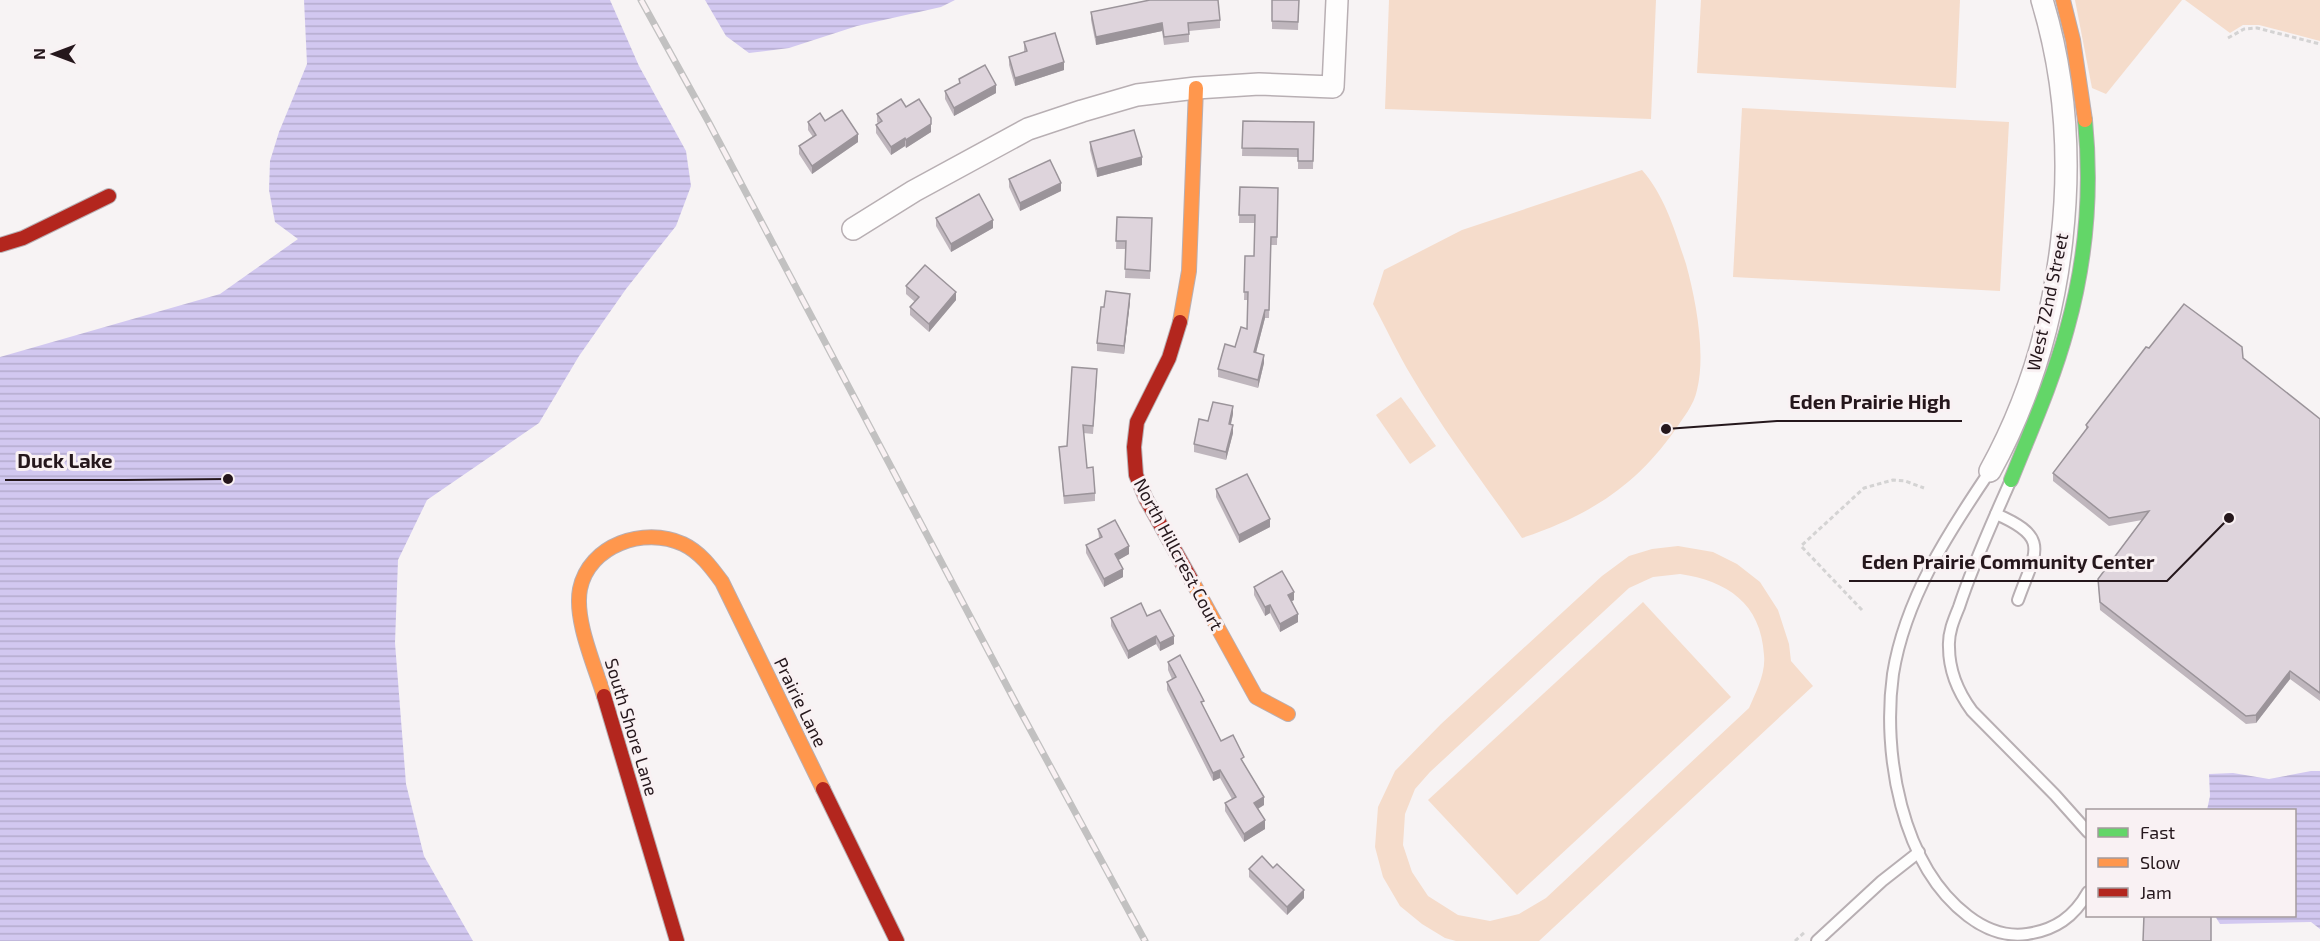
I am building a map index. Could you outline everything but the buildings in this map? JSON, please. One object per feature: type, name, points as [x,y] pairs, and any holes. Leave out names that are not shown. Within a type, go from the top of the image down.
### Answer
[{"type":"street","points":[[853,229],[914,190],[1028,129],[1137,94],[1259,84],[1333,87],[1337,0]]},
{"type":"street","name":"West 72nd Street","points":[[1990,471],[2004,445],[2030,380],[2042,340],[2062,236],[2066,186],[2066,140],[2059,76],[2042,0]]},
{"type":"street","name":"West 72nd Street","points":[[2011,480],[2049,387],[2068,327],[2082,259],[2088,177],[2085,115],[2081,77],[2063,0]]},
{"type":"street","name":"North Hillcrest Court","points":[[1196,88],[1189,271],[1182,315],[1169,358],[1137,422],[1134,447],[1136,475],[1146,499],[1256,697],[1288,714]]},
{"type":"street","points":[[0,245],[22,238],[109,196]]},
{"type":"street","name":"Prairie Lane","points":[[626,541],[649,537],[675,541],[693,550],[710,564],[722,582],[897,941]]},
{"type":"street","name":"South Shore Lane","points":[[626,541],[606,549],[592,563],[582,582],[578,603],[603,697],[678,941]]},
{"type":"lane","name":"West 72nd Street","points":[[1990,471],[1928,571],[1903,632],[1893,674],[1890,717],[1893,764],[1900,801],[1919,852],[1934,880],[1953,904],[1980,924],[1998,932],[2023,934],[2055,926],[2071,915],[2086,895]]},
{"type":"lane","name":"West 72nd Street","points":[[2011,480],[1954,620],[1949,647],[1952,673],[1964,701],[1972,711],[2086,830]]},
{"type":"lane","points":[[1996,514],[2021,526],[2033,539],[2034,553],[2018,600]]},
{"type":"lane","points":[[1817,941],[1882,881],[1919,852]]},
{"type":"path","points":[[2228,38],[2244,29],[2257,28],[2320,44]]},
{"type":"path","points":[[1862,610],[1801,546],[1864,488],[1893,480],[1905,481],[1924,488]]},
{"type":"shaded area","points":[[304,0],[610,0],[639,66],[686,151],[691,186],[676,226],[626,289],[579,356],[539,423],[427,500],[398,560],[395,643],[406,784],[424,856],[473,941],[0,941],[0,357],[220,294],[298,239],[275,222],[269,190],[270,161],[279,132],[307,64]]},
{"type":"shaded area","points":[[705,0],[955,0],[941,7],[857,26],[789,48],[749,53],[726,36]]},
{"type":"shaded area","points":[[1389,0],[1656,0],[1651,119],[1385,109]]},
{"type":"shaded area","points":[[1701,0],[1960,0],[1956,88],[1697,73]]},
{"type":"shaded area","points":[[2075,0],[2182,0],[2106,94],[2092,88]]},
{"type":"shaded area","points":[[2185,0],[2320,0],[2320,41],[2259,25],[2243,25],[2230,33]]},
{"type":"shaded area","points":[[1742,108],[2009,122],[2000,291],[1733,277]]},
{"type":"shaded area","points":[[1642,170],[1657,191],[1669,214],[1690,278],[1700,344],[1700,376],[1696,396],[1685,416],[1660,450],[1626,483],[1589,509],[1522,538],[1425,398],[1373,304],[1384,270],[1462,230]]},
{"type":"shaded area","points":[[1401,397],[1436,446],[1410,464],[1376,415]]},
{"type":"shaded area","points":[[1678,546],[1713,552],[1737,564],[1760,582],[1778,610],[1789,644],[1791,661],[1813,686],[1539,941],[1456,941],[1445,938],[1422,924],[1400,906],[1383,877],[1375,847],[1378,807],[1395,771],[1441,724],[1602,576],[1629,556],[1652,549]],"holes":[[[1680,574],[1697,577],[1726,589],[1748,608],[1756,621],[1761,637],[1764,662],[1760,682],[1749,708],[1546,898],[1519,914],[1490,921],[1458,915],[1428,896],[1412,872],[1403,845],[1405,814],[1415,789],[1430,772],[1629,588],[1653,577]]]},
{"type":"shaded area","points":[[1643,602],[1731,697],[1517,895],[1428,800]]},
{"type":"shaded area","points":[[2320,771],[2320,929],[2311,922],[2220,924],[2216,917],[2296,917],[2296,809],[2207,809],[2210,796],[2209,774],[2233,773],[2269,779]]},
{"type":"railway","points":[[641,0],[708,121],[1018,707],[1145,941]]},
{"type":"traffic: fast","points":[[2011,480],[2055,368],[2074,303],[2086,225],[2088,173],[2085,120]]},
{"type":"traffic: slow","points":[[2063,0],[2073,40],[2085,120]]},
{"type":"traffic: slow","points":[[1180,322],[1189,271],[1196,88]]},
{"type":"traffic: slow","points":[[604,696],[586,643],[580,615],[580,589],[585,574],[594,561],[620,543],[652,537],[683,544],[700,556],[722,582],[823,789]]},
{"type":"traffic: slow","points":[[1192,581],[1256,697],[1288,714]]},
{"type":"traffic: jam","points":[[0,245],[23,238],[109,196]]},
{"type":"traffic: jam","points":[[1180,322],[1169,358],[1137,422],[1134,447],[1136,475],[1146,499],[1192,581]]},
{"type":"traffic: jam","points":[[604,696],[677,941]]},
{"type":"traffic: jam","points":[[823,789],[897,941]]},
{"type":"place","name":"Eden Prairie High","points":[[1666,429]]},
{"type":"place","name":"Duck Lake","points":[[228,479]]},
{"type":"place","name":"Eden Prairie Community Center","points":[[2229,518]]}]
